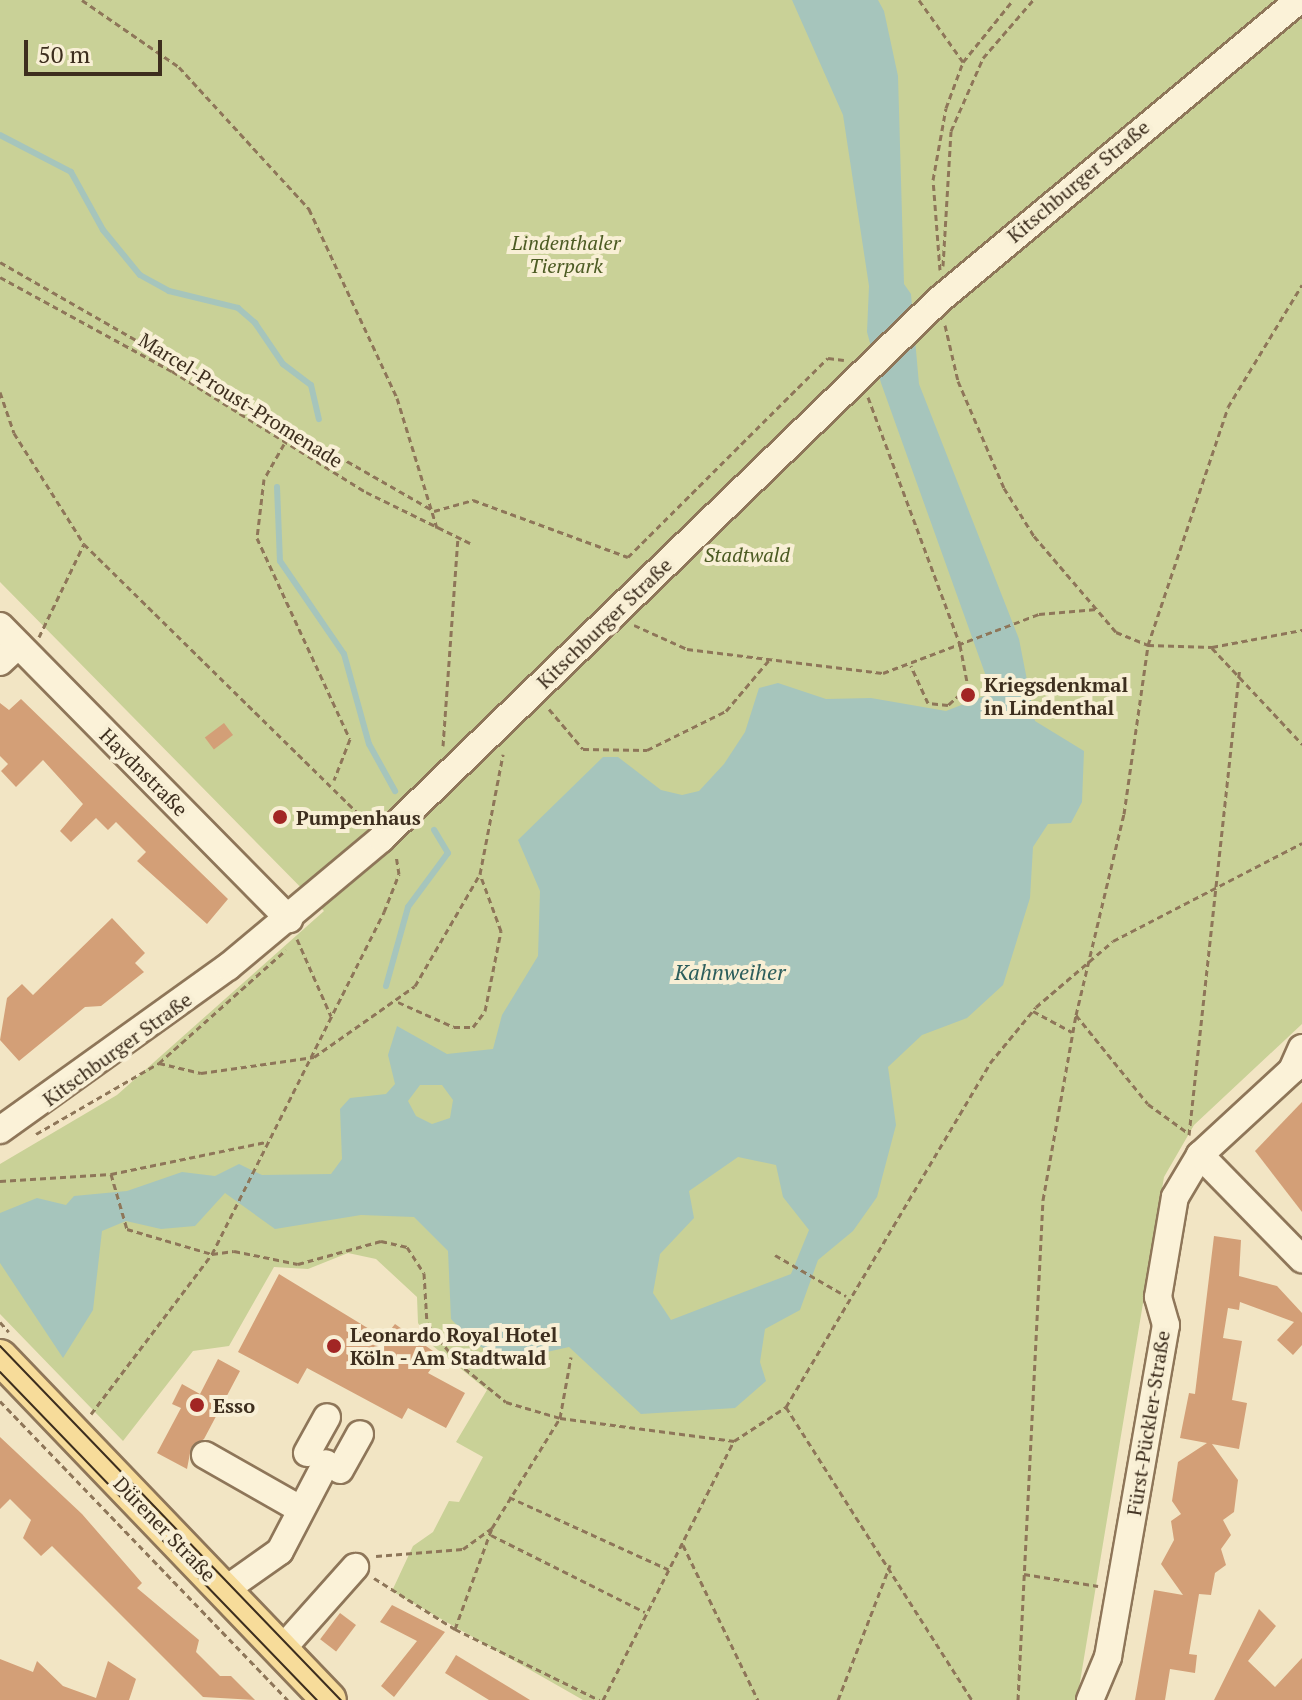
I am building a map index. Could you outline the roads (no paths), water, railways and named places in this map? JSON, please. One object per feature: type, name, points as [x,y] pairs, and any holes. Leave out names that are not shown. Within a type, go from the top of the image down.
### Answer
[{"type":"main road","name":"Dürener Straße","points":[[0,1357],[329,1700]]},
{"type":"street","name":"Kitschburger Straße","points":[[0,1130],[290,927],[935,304],[1299,0]]},
{"type":"street","name":"Haydnstraße","points":[[11,646],[290,927]]},
{"type":"street","name":"Fürst-Pückler-Straße","points":[[1090,1700],[1108,1657],[1166,1325],[1158,1297],[1175,1197],[1194,1144],[1292,1070],[1302,1048]]},
{"type":"street","points":[[1194,1144],[1302,1259]]},
{"type":"street","points":[[225,1590],[280,1551],[324,1462],[327,1417]]},
{"type":"street","points":[[324,1462],[360,1434]]},
{"type":"street","points":[[205,1455],[300,1509]]},
{"type":"street","points":[[282,1649],[355,1567]]},
{"type":"water","name":"Kahnweiher","points":[[792,0],[878,0],[884,11],[898,76],[904,284],[911,294],[919,384],[1019,639],[1035,721],[1084,751],[1082,802],[1071,823],[1048,824],[1033,847],[1030,898],[1003,985],[967,1018],[922,1035],[888,1067],[896,1125],[877,1197],[853,1231],[818,1260],[800,1310],[765,1329],[760,1362],[766,1381],[735,1408],[641,1414],[569,1347],[507,1361],[474,1343],[451,1319],[448,1251],[414,1217],[361,1215],[275,1229],[225,1193],[195,1226],[161,1229],[126,1221],[102,1231],[93,1310],[63,1358],[0,1263],[0,1213],[37,1198],[66,1205],[74,1196],[127,1191],[182,1172],[215,1176],[239,1164],[262,1175],[331,1174],[342,1159],[340,1109],[350,1098],[386,1094],[395,1084],[388,1055],[397,1026],[447,1054],[493,1049],[502,1015],[538,956],[540,891],[518,840],[603,757],[618,757],[661,790],[682,795],[699,791],[724,764],[745,732],[759,688],[778,683],[826,699],[871,698],[946,711],[992,693],[881,383],[867,332],[869,286],[843,115]],"holes":[[[420,1085],[442,1085],[453,1100],[450,1118],[432,1124],[416,1116],[408,1101]],[[738,1157],[776,1165],[783,1197],[809,1230],[791,1274],[671,1320],[653,1293],[660,1254],[694,1218],[689,1191]]]},
{"type":"waterway","points":[[0,135],[71,172],[103,230],[140,275],[169,291],[238,308],[255,323],[283,364],[311,385],[319,419]]},
{"type":"waterway","points":[[277,487],[280,561],[344,654],[369,744],[395,791]]},
{"type":"waterway","points":[[386,986],[408,907],[448,853],[434,830]]},
{"type":"tram line","points":[[0,1346],[341,1700]]},
{"type":"tram line","points":[[0,1372],[317,1700]]},
{"type":"place","name":"Kriegsdenkmal in Lindenthal","points":[[968,695]]},
{"type":"place","name":"Pumpenhaus","points":[[280,817]]},
{"type":"place","name":"Leonardo Royal Hotel Köln - Am Stadtwald","points":[[334,1346]]},
{"type":"place","name":"Esso","points":[[197,1405]]},
{"type":"park label","name":"Lindenthaler Tierpark","points":[[566,254]]},
{"type":"park label","name":"Stadtwald","points":[[747,554]]}]
